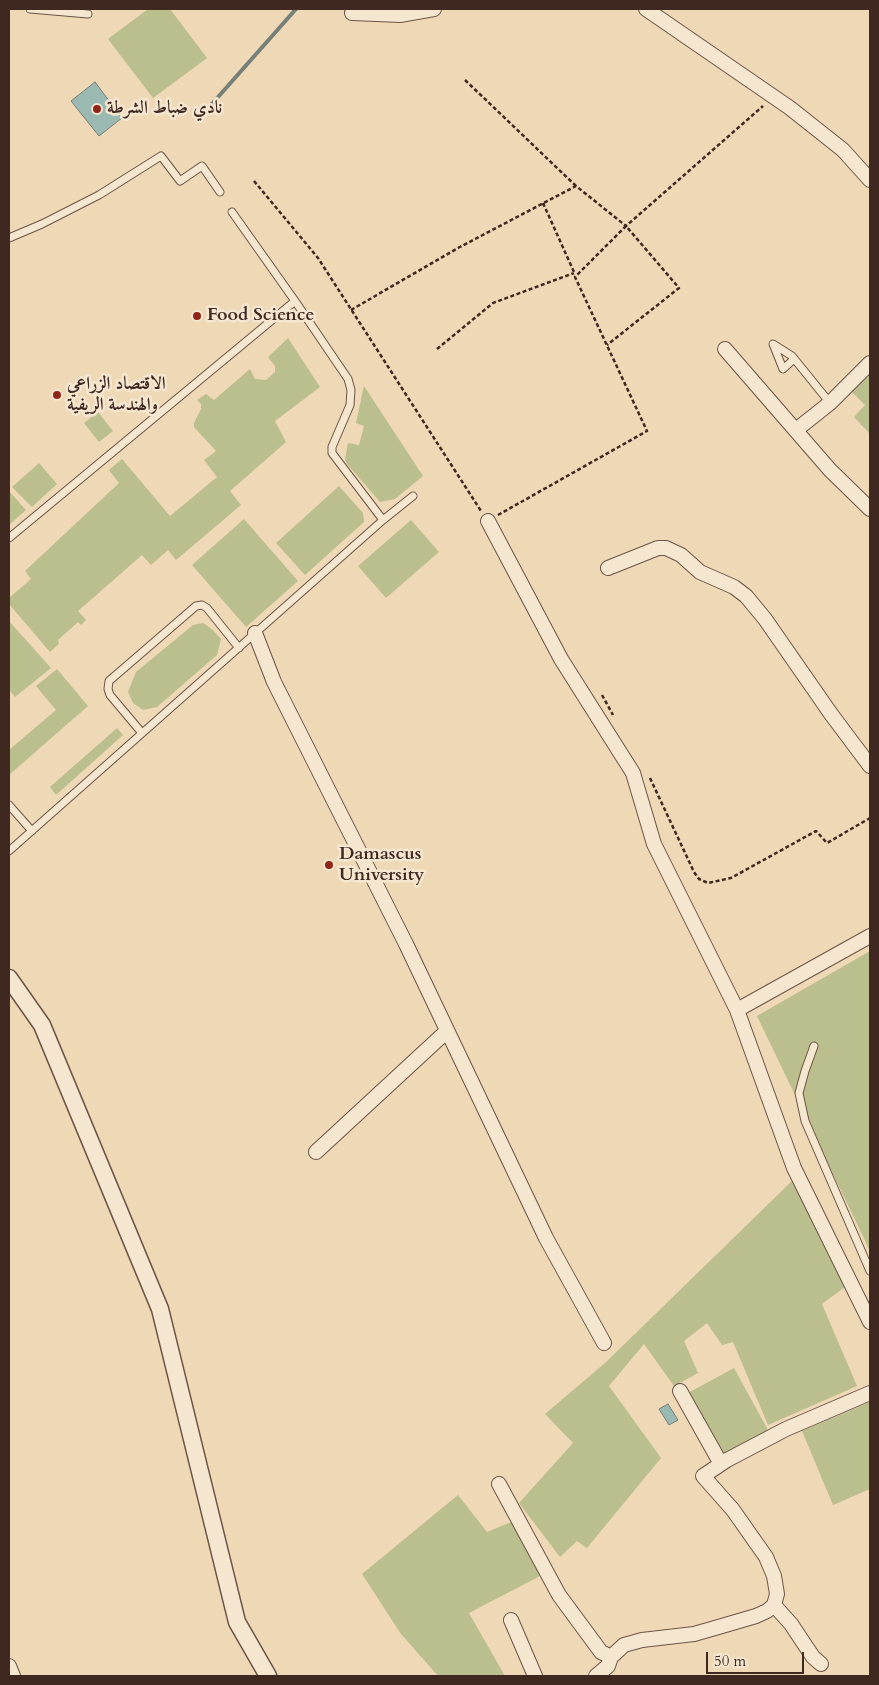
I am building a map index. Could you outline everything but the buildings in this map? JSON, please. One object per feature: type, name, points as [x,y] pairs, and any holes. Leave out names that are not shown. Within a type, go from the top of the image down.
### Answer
[{"type":"street","points":[[352,13],[400,15],[434,9]]},
{"type":"street","points":[[646,9],[790,108],[843,150],[870,180]]},
{"type":"street","points":[[725,349],[830,470],[870,509]]},
{"type":"street","points":[[796,430],[830,403],[870,363]]},
{"type":"street","points":[[488,521],[561,659],[633,773],[654,844],[737,1010],[794,1168],[870,1322]]},
{"type":"street","points":[[608,568],[658,548],[666,548],[682,555],[700,572],[734,587],[746,596],[765,619],[831,714],[870,766]]},
{"type":"street","points":[[255,633],[274,682],[406,944],[546,1238],[604,1343]]},
{"type":"street","points":[[737,1010],[870,936]]},
{"type":"street","points":[[9,978],[42,1025],[160,1309],[237,1622],[268,1676]]},
{"type":"street","points":[[316,1152],[447,1031]]},
{"type":"street","points":[[680,1391],[721,1464]]},
{"type":"street","points":[[599,1676],[608,1666],[611,1657],[624,1645],[642,1640],[701,1632],[756,1616],[774,1605],[777,1594],[774,1576],[766,1557],[733,1510],[703,1476],[721,1464],[786,1429],[870,1393]]},
{"type":"street","points":[[499,1484],[559,1595],[601,1652],[611,1657]]},
{"type":"street","points":[[774,1605],[791,1624],[813,1657],[821,1664]]},
{"type":"street","points":[[511,1620],[535,1676]]},
{"type":"street","points":[[9,1666],[13,1676]]},
{"type":"lane","points":[[30,9],[88,14]]},
{"type":"lane","points":[[9,238],[42,224],[99,195],[161,156],[180,182],[202,166],[220,192]]},
{"type":"lane","points":[[232,212],[348,380],[351,390],[350,405],[332,447],[332,453],[383,520]]},
{"type":"lane","points":[[9,538],[295,301]]},
{"type":"lane","points":[[794,359],[830,403]]},
{"type":"lane","points":[[9,851],[383,520],[413,496]]},
{"type":"lane","points":[[142,733],[110,695],[108,689],[109,681],[196,606],[202,605],[207,608],[239,648]]},
{"type":"lane","points":[[9,805],[32,831]]},
{"type":"lane","points":[[814,1046],[800,1085],[799,1093],[804,1115],[870,1270]]},
{"type":"path","points":[[466,80],[576,186],[626,226],[679,288],[607,345]]},
{"type":"path","points":[[576,277],[626,226],[773,97]]},
{"type":"path","points":[[254,181],[318,258],[488,521],[647,431],[542,203]]},
{"type":"path","points":[[351,310],[458,248],[576,186]]},
{"type":"path","points":[[437,349],[493,303],[574,273]]},
{"type":"path","points":[[602,695],[616,719]]},
{"type":"path","points":[[648,774],[694,872],[698,879],[708,883],[731,878],[816,832],[827,843],[870,818]]},
{"type":"green space","points":[[148,9],[170,9],[207,58],[153,98],[108,39]]},
{"type":"green space","points":[[288,338],[320,387],[275,421],[286,442],[230,491],[241,505],[176,560],[168,550],[151,565],[142,555],[78,611],[86,620],[81,625],[78,622],[58,640],[59,644],[50,652],[9,604],[9,598],[31,579],[25,571],[119,483],[109,470],[122,459],[170,516],[217,477],[204,460],[216,451],[194,427],[201,409],[201,404],[197,400],[206,394],[214,400],[250,369],[255,379],[266,380],[275,372],[275,366],[268,357]]},
{"type":"green space","points":[[870,371],[870,434],[854,417],[865,405],[850,390]]},
{"type":"green space","points":[[364,386],[423,476],[395,499],[380,502],[347,464],[345,459],[348,443],[359,445],[364,426],[356,423]]},
{"type":"green space","points":[[98,412],[113,431],[99,442],[84,423]]},
{"type":"green space","points":[[39,463],[57,484],[32,507],[12,487]]},
{"type":"green space","points":[[339,486],[363,513],[364,522],[305,575],[276,543]]},
{"type":"green space","points":[[9,491],[26,510],[9,525]]},
{"type":"green space","points":[[244,519],[298,581],[246,627],[192,565]]},
{"type":"green space","points":[[411,520],[439,552],[386,598],[358,566]]},
{"type":"green space","points":[[9,621],[51,668],[15,697],[9,692]]},
{"type":"green space","points":[[203,623],[221,639],[217,655],[157,707],[143,710],[133,703],[128,692],[136,672],[193,625]]},
{"type":"green space","points":[[57,669],[88,706],[9,775],[9,750],[56,710],[36,686]]},
{"type":"green space","points":[[117,728],[123,735],[56,795],[50,787]]},
{"type":"green space","points":[[870,951],[870,1251],[757,1016]]},
{"type":"green space","points":[[792,1181],[845,1287],[822,1304],[857,1386],[768,1425],[733,1342],[722,1345],[707,1323],[684,1341],[698,1373],[674,1386],[644,1344],[609,1386],[661,1458],[587,1548],[577,1541],[560,1557],[519,1503],[573,1443],[545,1414],[605,1363]]},
{"type":"green space","points":[[734,1368],[769,1432],[722,1458],[688,1393]]},
{"type":"green space","points":[[870,1402],[870,1489],[833,1505],[802,1431]]},
{"type":"green space","points":[[458,1495],[487,1532],[516,1520],[542,1575],[469,1613],[505,1676],[438,1676],[401,1634],[362,1574]]},
{"type":"water","name":"نادي ضباط الشرطة","points":[[95,82],[122,118],[99,136],[71,101]]},
{"type":"water","points":[[668,1404],[678,1420],[669,1425],[659,1409]]},
{"type":"waterway","points":[[203,114],[296,9]]},
{"type":"place","name":"نادي ضباط الشرطة","points":[[97,109]]},
{"type":"place","name":"Food Science","points":[[197,316]]},
{"type":"place","name":"الاقتصاد الزراعي والهندسة الريفية","points":[[57,395]]},
{"type":"place","name":"Damascus University","points":[[329,865]]}]
